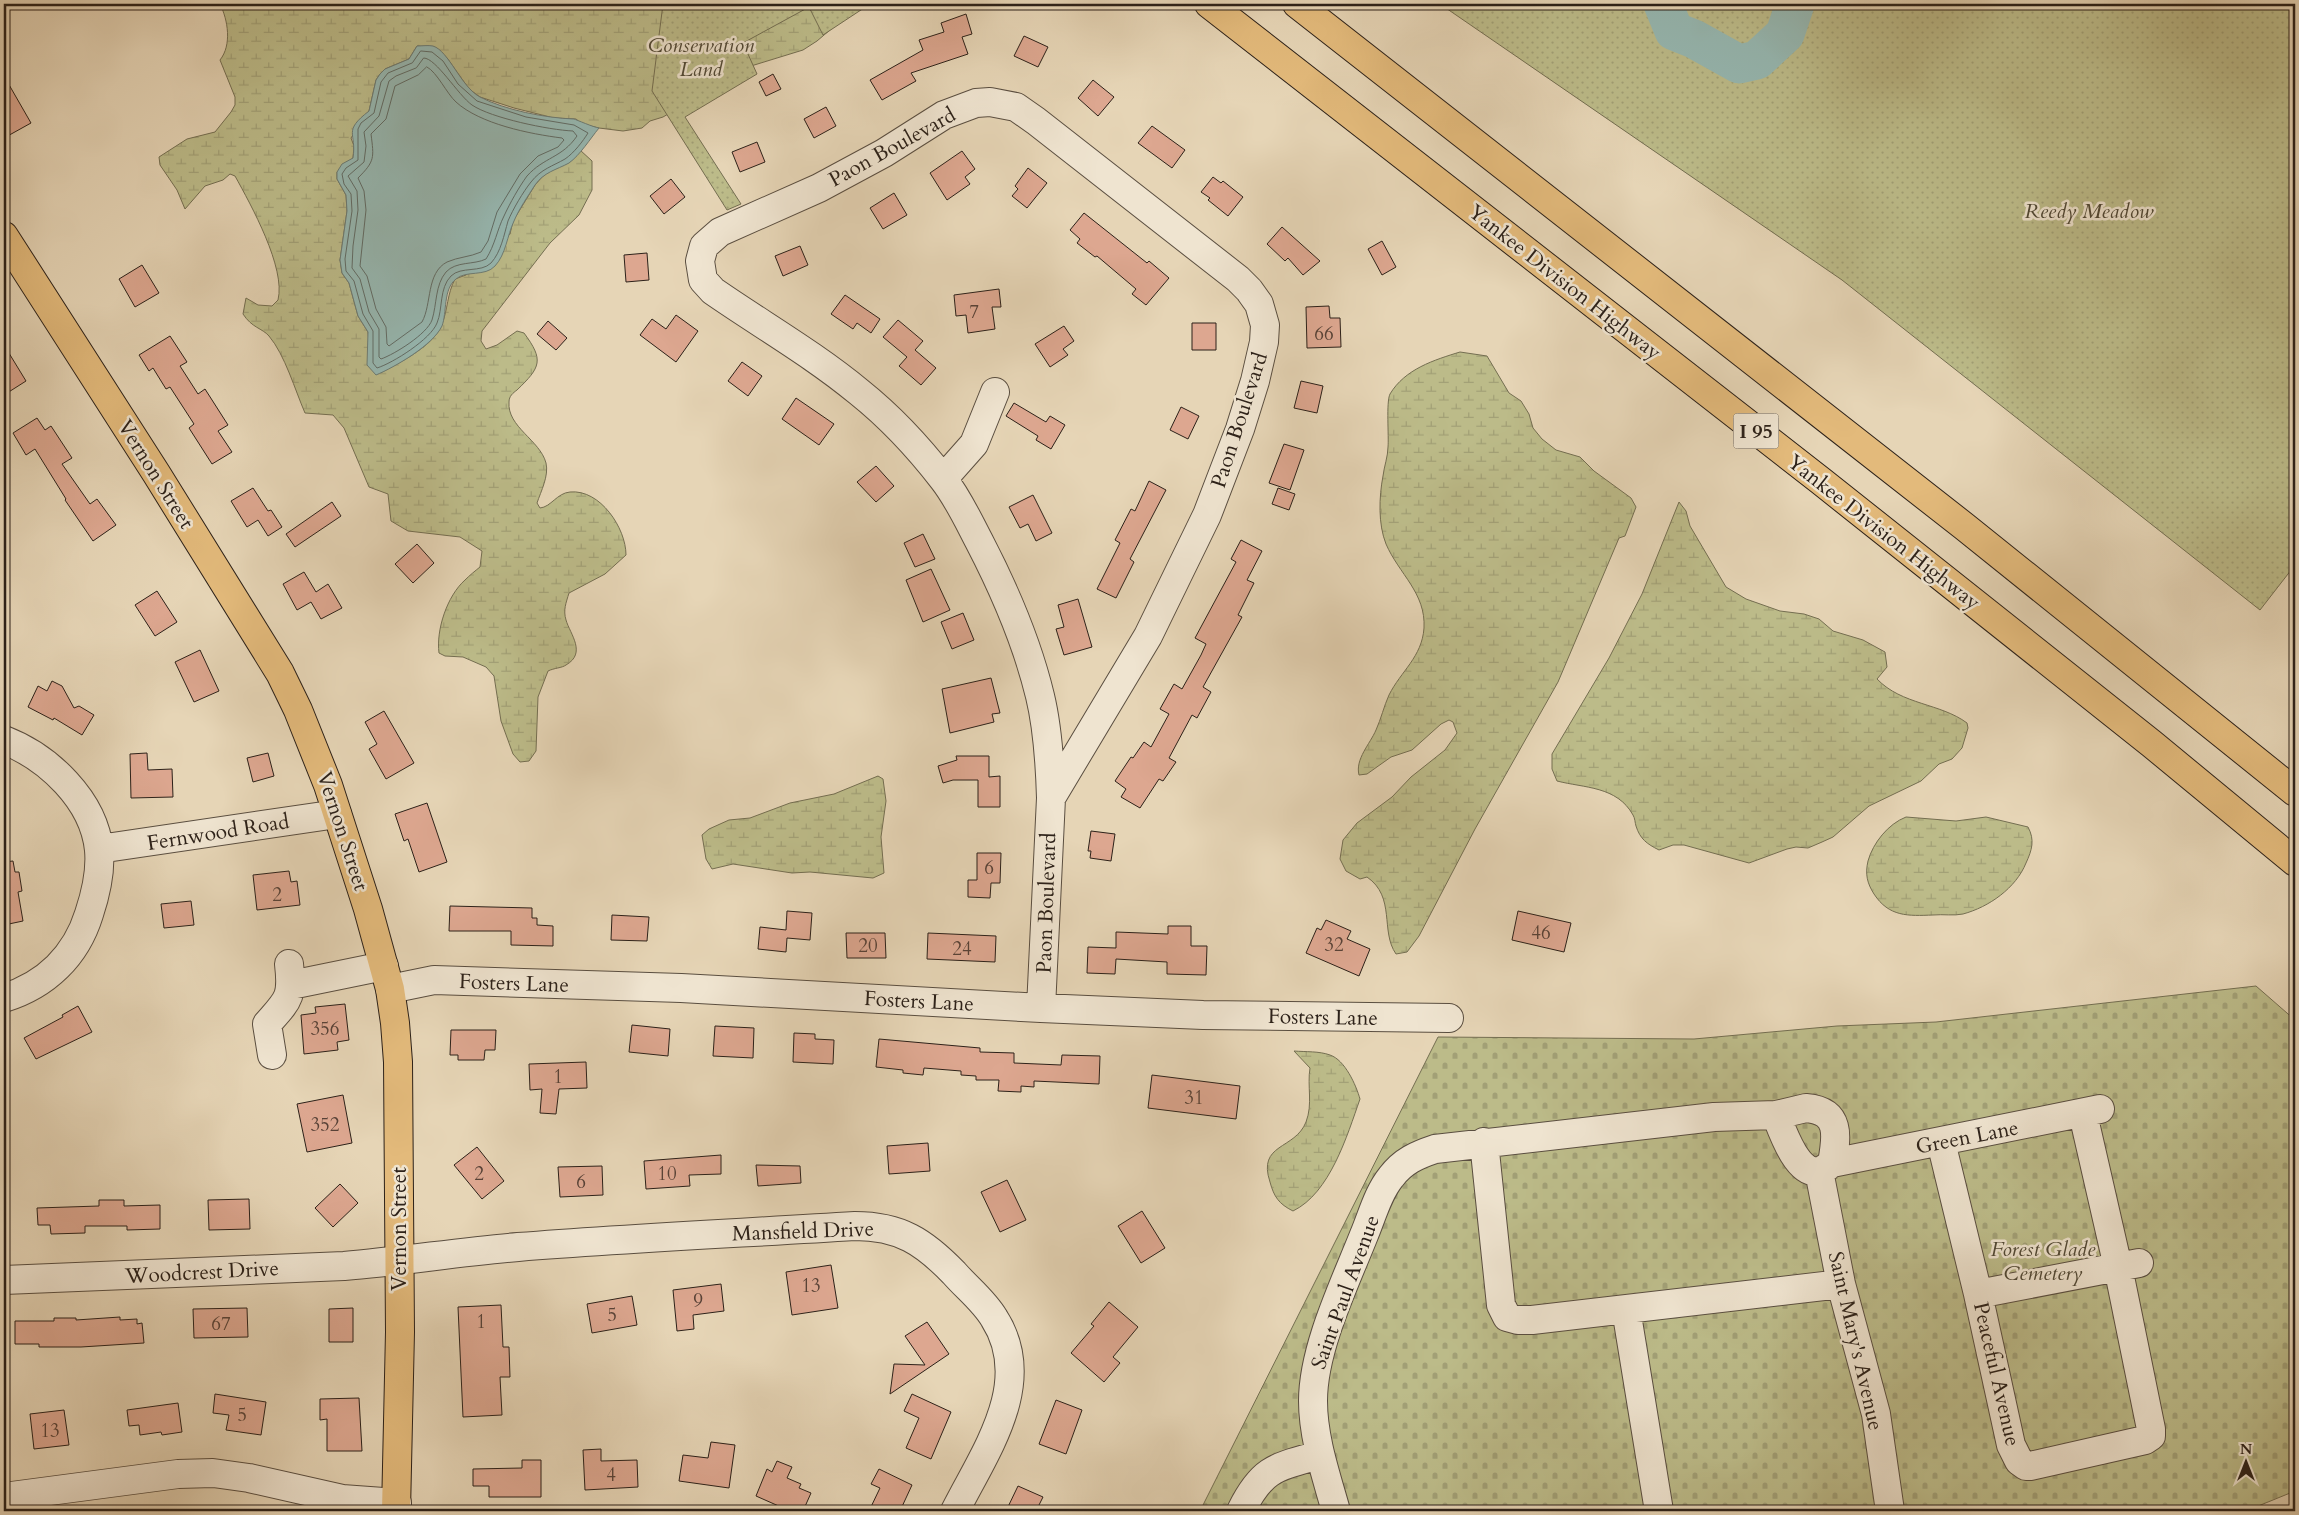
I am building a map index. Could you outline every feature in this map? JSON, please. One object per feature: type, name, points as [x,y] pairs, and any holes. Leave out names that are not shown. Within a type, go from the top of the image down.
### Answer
[{"type":"main road","name":"I 95","points":[[1297,4],[1965,527],[2295,792]]},
{"type":"main road","name":"Yankee Division Highway","points":[[1210,5],[1821,481],[2144,738],[2295,862]]},
{"type":"main road","name":"Vernon Street","points":[[4,236],[156,473],[280,674],[314,746],[368,909],[387,978],[395,1022],[398,1062],[400,1262],[396,1507]]},
{"type":"street","name":"Paon Boulevard","points":[[1042,1008],[1051,798],[1049,761],[1043,713],[1025,645],[1010,604],[960,506],[943,479],[910,442],[861,393],[808,353],[713,291],[702,275],[701,253],[710,239],[720,232],[819,188],[884,153],[944,115],[976,103],[1000,103],[1016,107],[1056,136],[1238,280],[1249,290],[1259,304],[1265,325],[1261,355],[1243,419],[1223,477],[1207,515],[1148,636],[1051,798]]},
{"type":"street","points":[[943,479],[974,444],[995,392]]},
{"type":"street","points":[[4,740],[24,748],[46,762],[63,779],[88,816],[99,849],[99,873],[95,895],[86,923],[74,947],[60,967],[36,985],[4,998]]},
{"type":"street","name":"Fernwood Road","points":[[99,849],[337,814]]},
{"type":"street","name":"Fosters Lane","points":[[272,1055],[266,1024],[287,1001],[290,975],[690,988],[1203,1015],[1449,1018]]},
{"type":"street","name":"Saint Mary's Avenue","points":[[1484,1142],[1714,1117],[1776,1115],[1806,1108],[1819,1110],[1830,1116],[1834,1128],[1835,1148],[1825,1167],[1842,1284],[1876,1414],[1890,1511]]},
{"type":"street","name":"Green Lane","points":[[1825,1167],[2092,1111],[2129,1265]]},
{"type":"street","points":[[1776,1115],[1800,1164],[1809,1170],[1825,1167]]},
{"type":"street","points":[[1484,1142],[1501,1305],[1507,1318],[1532,1320],[1842,1284]]},
{"type":"street","name":"Saint Paul Avenue","points":[[1336,1511],[1320,1455],[1313,1420],[1313,1399],[1317,1368],[1341,1293],[1389,1179],[1400,1166],[1418,1155],[1435,1149],[1484,1142]]},
{"type":"street","name":"Peaceful Avenue","points":[[1940,1142],[1978,1294],[2011,1445],[2019,1461],[2026,1466],[2145,1440],[2150,1436],[2151,1429],[2129,1265]]},
{"type":"street","name":"Mansfield Drive","points":[[400,1262],[439,1255],[518,1247],[856,1226],[882,1227],[907,1235],[934,1253],[988,1310],[1004,1338],[1010,1359],[1011,1380],[1004,1412],[955,1511]]},
{"type":"street","name":"Woodcrest Drive","points":[[4,1280],[400,1262]]},
{"type":"street","points":[[1978,1294],[2129,1265]]},
{"type":"street","points":[[1626,1309],[1659,1511]]},
{"type":"street","points":[[1241,1511],[1261,1478],[1273,1470],[1320,1455]]},
{"type":"street","points":[[4,1497],[171,1475],[212,1474],[249,1478],[342,1499],[396,1507]]},
{"type":"green space","points":[[220,4],[866,4],[803,50],[751,66],[663,117],[650,121],[642,128],[623,131],[582,124],[576,119],[554,118],[480,97],[469,89],[447,58],[434,47],[417,46],[409,59],[385,69],[376,80],[369,111],[351,138],[354,146],[353,158],[337,172],[337,179],[346,195],[347,211],[340,260],[342,273],[349,283],[358,316],[368,332],[369,343],[382,372],[425,346],[438,332],[455,279],[466,275],[510,234],[513,221],[542,177],[550,171],[570,162],[580,150],[592,161],[592,190],[579,215],[550,243],[482,331],[481,341],[486,349],[497,345],[517,331],[524,333],[535,350],[537,363],[535,369],[511,395],[509,402],[513,419],[543,455],[546,463],[546,478],[537,503],[540,508],[548,505],[565,493],[581,493],[591,497],[601,503],[609,512],[616,522],[625,544],[626,555],[605,574],[569,593],[565,613],[575,643],[575,655],[564,666],[548,671],[538,697],[536,751],[529,761],[520,762],[513,754],[501,721],[494,676],[486,667],[463,657],[445,656],[439,653],[439,634],[448,604],[459,587],[480,567],[482,551],[460,537],[408,531],[391,521],[388,494],[369,487],[344,428],[333,415],[305,413],[285,363],[275,344],[266,333],[250,322],[243,314],[246,298],[258,305],[272,306],[278,300],[279,287],[277,271],[266,237],[235,176],[230,174],[223,180],[205,186],[185,209],[177,190],[160,165],[159,157],[187,139],[215,132],[235,105],[235,97],[220,60],[226,47],[228,32]]},
{"type":"green space","name":"Conservation Land","points":[[663,4],[870,4],[823,35],[809,7],[743,43],[757,74],[685,117],[741,204],[727,210],[652,91]]},
{"type":"green space","name":"Reedy Meadow","points":[[1440,4],[2295,4],[2295,565],[2260,610],[1842,280]]},
{"type":"green space","points":[[1460,352],[1487,356],[1509,393],[1521,401],[1529,414],[1533,428],[1542,439],[1556,450],[1580,457],[1594,471],[1631,498],[1636,507],[1625,536],[1619,538],[1558,682],[1475,829],[1419,936],[1407,952],[1396,954],[1391,945],[1382,894],[1367,877],[1360,879],[1346,871],[1340,859],[1343,840],[1357,823],[1392,797],[1411,777],[1445,750],[1457,733],[1453,722],[1449,720],[1441,724],[1412,750],[1391,757],[1367,774],[1359,775],[1358,769],[1361,757],[1376,730],[1389,695],[1415,656],[1424,628],[1421,604],[1411,584],[1391,555],[1383,536],[1380,519],[1380,501],[1388,450],[1388,404],[1390,394],[1396,385],[1412,372],[1430,362]]},
{"type":"green space","points":[[1679,502],[1686,511],[1690,526],[1726,587],[1746,599],[1780,611],[1804,614],[1819,619],[1833,631],[1863,640],[1885,652],[1887,667],[1877,679],[1887,688],[1898,694],[1945,711],[1967,723],[1968,728],[1962,748],[1952,759],[1939,764],[1921,781],[1869,806],[1833,837],[1808,848],[1796,847],[1787,849],[1749,863],[1684,845],[1673,845],[1659,850],[1642,838],[1633,815],[1618,798],[1589,787],[1557,781],[1552,769],[1552,754],[1609,658],[1642,594]]},
{"type":"green space","points":[[878,776],[883,779],[886,801],[881,837],[884,873],[873,878],[810,872],[792,873],[733,864],[712,869],[706,859],[702,835],[709,829],[729,820],[750,818],[790,803],[834,794]]},
{"type":"green space","points":[[1906,817],[1956,821],[1986,817],[2028,827],[2032,841],[2031,849],[2016,881],[1982,907],[1960,915],[1900,914],[1886,907],[1874,894],[1868,882],[1867,870],[1870,854],[1877,841],[1893,824]]},
{"type":"green space","name":"Forest Glade Cemetery","points":[[2256,986],[2295,1020],[2295,1491],[2246,1511],[1200,1511],[1438,1037],[1694,1039],[1837,1026],[1936,1022]]},
{"type":"green space","points":[[1294,1051],[1321,1053],[1335,1058],[1345,1067],[1360,1099],[1343,1146],[1327,1177],[1306,1203],[1293,1211],[1284,1206],[1275,1196],[1267,1169],[1273,1153],[1301,1131],[1308,1115],[1310,1068]]},
{"type":"water","points":[[417,46],[433,46],[439,49],[467,86],[480,97],[490,102],[526,113],[574,119],[599,128],[573,160],[546,174],[535,185],[516,216],[504,250],[495,266],[486,271],[460,276],[452,283],[447,295],[444,321],[431,341],[413,355],[376,375],[367,365],[368,332],[358,316],[349,283],[342,273],[340,260],[347,211],[346,195],[337,179],[337,172],[342,164],[353,158],[353,128],[369,111],[376,80],[385,69],[409,59]]},
{"type":"building","points":[[966,14],[972,34],[962,37],[968,54],[911,73],[916,81],[882,100],[870,80],[923,50],[919,40],[944,32],[941,23]]},
{"type":"building","points":[[1024,36],[1048,47],[1038,67],[1014,56]]},
{"type":"building","points":[[773,74],[781,89],[766,96],[759,82]]},
{"type":"building","points":[[4,76],[31,123],[4,138]]},
{"type":"building","points":[[1093,80],[1114,97],[1098,116],[1078,98]]},
{"type":"building","points":[[826,107],[836,126],[814,138],[804,119]]},
{"type":"building","points":[[1152,126],[1185,150],[1172,168],[1138,143]]},
{"type":"building","points":[[757,142],[765,162],[740,172],[732,152]]},
{"type":"building","points":[[962,151],[975,169],[965,177],[970,184],[947,200],[930,173]]},
{"type":"building","points":[[1028,168],[1047,183],[1027,208],[1012,196],[1018,189],[1015,186]]},
{"type":"building","points":[[1213,177],[1221,183],[1223,181],[1243,197],[1228,216],[1201,192]]},
{"type":"building","points":[[671,179],[685,197],[664,214],[650,196]]},
{"type":"building","points":[[894,193],[907,215],[883,229],[870,208]]},
{"type":"building","points":[[1084,213],[1169,278],[1146,305],[1132,294],[1136,289],[1097,256],[1095,257],[1077,243],[1080,239],[1070,230]]},
{"type":"building","points":[[1282,227],[1320,261],[1303,275],[1288,258],[1285,261],[1267,244]]},
{"type":"building","points":[[1382,241],[1396,267],[1382,275],[1368,249]]},
{"type":"building","points":[[800,246],[808,265],[783,276],[775,256]]},
{"type":"building","points":[[647,253],[649,280],[626,282],[624,255]]},
{"type":"building","points":[[142,265],[159,293],[135,307],[119,279]]},
{"type":"building","points":[[999,289],[1001,307],[992,307],[995,329],[968,333],[966,315],[956,316],[954,295]]},
{"type":"building","points":[[845,295],[880,319],[871,333],[857,323],[853,329],[831,314]]},
{"type":"building","points":[[1329,306],[1330,318],[1340,318],[1341,347],[1307,348],[1306,307]]},
{"type":"building","points":[[676,315],[698,331],[676,362],[640,335],[652,319],[666,329]]},
{"type":"building","points":[[898,320],[923,341],[915,350],[936,368],[921,385],[899,366],[907,357],[883,337]]},
{"type":"building","points":[[548,321],[567,338],[556,350],[537,334]]},
{"type":"building","points":[[1192,323],[1216,323],[1216,350],[1192,350]]},
{"type":"building","points":[[1064,326],[1074,341],[1063,349],[1068,355],[1050,367],[1035,344]]},
{"type":"building","points":[[170,336],[187,362],[180,366],[198,394],[205,389],[228,425],[218,431],[232,452],[212,464],[189,428],[194,424],[170,387],[166,389],[153,368],[149,371],[139,355]]},
{"type":"building","points":[[4,345],[26,381],[4,395]]},
{"type":"building","points":[[742,362],[762,376],[748,396],[728,381]]},
{"type":"building","points":[[1301,381],[1323,386],[1317,413],[1294,408]]},
{"type":"building","points":[[796,398],[834,424],[819,445],[782,419]]},
{"type":"building","points":[[1014,403],[1046,422],[1050,416],[1065,425],[1051,449],[1036,440],[1038,436],[1006,416]]},
{"type":"building","points":[[1181,407],[1199,416],[1188,439],[1170,430]]},
{"type":"building","points":[[37,418],[45,430],[51,426],[72,458],[62,464],[90,504],[97,499],[116,525],[93,541],[65,500],[35,449],[26,455],[13,433]]},
{"type":"building","points":[[1284,444],[1304,450],[1290,490],[1269,483]]},
{"type":"building","points":[[876,466],[894,486],[876,502],[857,482]]},
{"type":"building","points":[[1149,481],[1166,490],[1130,559],[1134,562],[1116,598],[1097,589],[1120,543],[1115,540],[1131,509],[1135,511]]},
{"type":"building","points":[[253,488],[268,511],[271,510],[282,527],[268,536],[258,520],[247,527],[231,501]]},
{"type":"building","points":[[1278,488],[1295,494],[1289,510],[1272,504]]},
{"type":"building","points":[[1033,495],[1052,533],[1036,541],[1028,524],[1020,528],[1009,507]]},
{"type":"building","points":[[332,502],[341,516],[295,547],[286,534]]},
{"type":"building","points":[[923,534],[935,559],[915,567],[904,543]]},
{"type":"building","points":[[1241,540],[1262,551],[1247,580],[1254,583],[1238,615],[1242,617],[1203,687],[1211,692],[1197,718],[1192,715],[1169,758],[1176,762],[1163,781],[1159,779],[1140,808],[1121,797],[1126,789],[1115,781],[1144,742],[1151,747],[1169,714],[1160,709],[1174,684],[1182,689],[1201,655],[1206,644],[1195,638],[1236,562],[1231,559]]},
{"type":"building","points":[[417,544],[434,563],[413,583],[395,564]]},
{"type":"building","points":[[931,569],[950,610],[923,622],[906,580]]},
{"type":"building","points":[[304,572],[316,592],[328,584],[342,608],[321,619],[311,602],[297,610],[283,584]]},
{"type":"building","points":[[157,591],[177,622],[155,636],[135,605]]},
{"type":"building","points":[[1078,599],[1092,647],[1064,655],[1056,629],[1064,627],[1058,605]]},
{"type":"building","points":[[963,613],[974,640],[952,649],[941,622]]},
{"type":"building","points":[[200,650],[219,691],[194,702],[175,662]]},
{"type":"building","points":[[991,678],[1000,713],[992,714],[994,722],[950,733],[942,689]]},
{"type":"building","points":[[52,681],[62,686],[74,708],[79,706],[94,715],[82,735],[54,718],[53,720],[28,707],[38,686],[47,691]]},
{"type":"building","points":[[384,711],[414,763],[386,779],[369,749],[377,744],[365,722]]},
{"type":"building","points":[[147,753],[148,770],[172,769],[173,797],[131,798],[130,754]]},
{"type":"building","points":[[268,753],[274,776],[253,782],[247,758]]},
{"type":"building","points":[[956,756],[989,756],[989,777],[1000,776],[1000,807],[978,807],[978,780],[953,780],[943,783],[938,766],[957,760]]},
{"type":"building","points":[[427,803],[447,862],[419,872],[408,839],[404,841],[395,814]]},
{"type":"building","points":[[1091,831],[1115,834],[1111,861],[1090,858],[1091,851],[1088,851]]},
{"type":"building","points":[[977,853],[1001,853],[1000,883],[991,883],[990,898],[968,897],[968,880],[977,880]]},
{"type":"building","points":[[13,861],[15,872],[19,872],[22,891],[18,892],[23,921],[4,925],[4,862]]},
{"type":"building","points":[[289,871],[291,882],[297,881],[300,905],[257,910],[253,875]]},
{"type":"building","points":[[191,901],[194,925],[164,928],[161,904]]},
{"type":"building","points":[[450,906],[532,908],[532,918],[537,918],[537,925],[553,926],[553,946],[511,945],[511,931],[449,931]]},
{"type":"building","points":[[787,911],[812,913],[810,940],[787,938],[786,952],[758,949],[760,927],[786,930]]},
{"type":"building","points":[[1518,911],[1571,923],[1564,952],[1512,940]]},
{"type":"building","points":[[612,915],[649,917],[647,941],[611,940]]},
{"type":"building","points":[[1326,920],[1351,931],[1347,939],[1370,949],[1359,976],[1306,953],[1317,928],[1321,930]]},
{"type":"building","points":[[1168,926],[1191,926],[1191,946],[1207,946],[1206,975],[1167,974],[1167,962],[1116,959],[1115,974],[1087,973],[1088,947],[1116,948],[1116,932],[1168,934]]},
{"type":"building","points":[[846,933],[885,933],[886,958],[847,958]]},
{"type":"building","points":[[928,933],[996,936],[995,962],[927,959]]},
{"type":"building","points":[[345,1004],[349,1040],[337,1042],[338,1050],[304,1054],[301,1015],[316,1013],[315,1007]]},
{"type":"building","points":[[78,1006],[92,1032],[36,1059],[24,1038],[63,1017],[62,1015]]},
{"type":"building","points":[[632,1025],[670,1029],[668,1056],[629,1052]]},
{"type":"building","points":[[715,1026],[754,1028],[753,1058],[713,1056]]},
{"type":"building","points":[[451,1030],[496,1030],[495,1050],[485,1050],[484,1060],[458,1060],[458,1055],[450,1055]]},
{"type":"building","points":[[794,1033],[815,1034],[815,1039],[834,1040],[833,1064],[793,1062]]},
{"type":"building","points":[[879,1039],[980,1048],[980,1052],[1014,1053],[1014,1063],[1061,1065],[1062,1055],[1100,1056],[1099,1084],[1034,1081],[1034,1087],[1021,1086],[1021,1092],[998,1091],[999,1080],[976,1080],[976,1076],[961,1075],[961,1071],[924,1068],[923,1075],[903,1073],[903,1070],[876,1067]]},
{"type":"building","points":[[586,1062],[587,1088],[559,1089],[556,1114],[540,1113],[542,1089],[530,1090],[529,1064]]},
{"type":"building","points":[[1152,1075],[1240,1086],[1236,1119],[1148,1108]]},
{"type":"building","points":[[343,1095],[352,1143],[307,1152],[297,1104]]},
{"type":"building","points":[[928,1143],[930,1171],[889,1174],[887,1146]]},
{"type":"building","points":[[477,1147],[504,1181],[482,1199],[454,1165]]},
{"type":"building","points":[[721,1155],[721,1174],[689,1175],[690,1186],[646,1189],[644,1161]]},
{"type":"building","points":[[756,1165],[800,1166],[801,1183],[758,1186]]},
{"type":"building","points":[[602,1166],[603,1195],[560,1197],[558,1167]]},
{"type":"building","points":[[1007,1180],[1026,1220],[1000,1232],[981,1192]]},
{"type":"building","points":[[340,1184],[358,1203],[333,1227],[315,1208]]},
{"type":"building","points":[[249,1199],[250,1229],[209,1230],[208,1200]]},
{"type":"building","points":[[99,1200],[124,1200],[124,1206],[160,1205],[160,1229],[127,1230],[127,1226],[85,1226],[85,1233],[51,1234],[50,1225],[38,1225],[37,1208],[99,1206]]},
{"type":"building","points":[[1142,1211],[1165,1248],[1141,1263],[1118,1226]]},
{"type":"building","points":[[831,1265],[838,1308],[792,1315],[786,1272]]},
{"type":"building","points":[[721,1284],[724,1311],[693,1315],[694,1329],[677,1331],[673,1290]]},
{"type":"building","points":[[632,1296],[637,1325],[592,1333],[587,1304]]},
{"type":"building","points":[[1109,1302],[1138,1327],[1113,1357],[1120,1363],[1104,1382],[1071,1353],[1094,1326],[1091,1324]]},
{"type":"building","points":[[501,1305],[503,1347],[509,1347],[510,1377],[500,1377],[502,1415],[463,1417],[458,1307]]},
{"type":"building","points":[[247,1308],[248,1337],[194,1338],[193,1309]]},
{"type":"building","points":[[353,1308],[353,1342],[329,1342],[329,1309]]},
{"type":"building","points":[[120,1317],[120,1320],[137,1319],[137,1324],[142,1323],[144,1343],[81,1347],[39,1347],[39,1344],[15,1344],[15,1321],[54,1321],[54,1318],[76,1318],[76,1320]]},
{"type":"building","points":[[927,1322],[949,1354],[890,1394],[894,1364],[925,1365],[905,1336]]},
{"type":"building","points":[[215,1394],[266,1402],[261,1435],[226,1430],[229,1415],[213,1413]]},
{"type":"building","points":[[912,1394],[951,1412],[931,1459],[906,1448],[919,1418],[904,1411]]},
{"type":"building","points":[[359,1398],[362,1451],[327,1451],[327,1419],[320,1420],[320,1399]]},
{"type":"building","points":[[1056,1400],[1082,1410],[1066,1454],[1039,1444]]},
{"type":"building","points":[[178,1403],[182,1432],[162,1435],[161,1432],[140,1435],[139,1425],[129,1426],[127,1410]]},
{"type":"building","points":[[64,1410],[69,1445],[34,1449],[30,1414]]},
{"type":"building","points":[[711,1442],[735,1445],[729,1488],[679,1481],[683,1455],[708,1458]]},
{"type":"building","points":[[601,1449],[601,1461],[637,1460],[638,1487],[585,1490],[583,1450]]},
{"type":"building","points":[[522,1460],[541,1460],[541,1497],[489,1497],[489,1486],[473,1486],[473,1469],[522,1468]]},
{"type":"building","points":[[777,1461],[792,1467],[787,1478],[801,1484],[799,1488],[811,1493],[803,1511],[790,1511],[756,1496],[767,1469],[772,1472]]},
{"type":"building","points":[[879,1469],[912,1485],[900,1511],[869,1511],[880,1488],[871,1484]]},
{"type":"building","points":[[1018,1486],[1043,1497],[1036,1511],[1006,1511]]},
{"type":"waterway","points":[[1663,4],[1674,31],[1694,39],[1739,64],[1757,60],[1785,34],[1795,4]]}]
